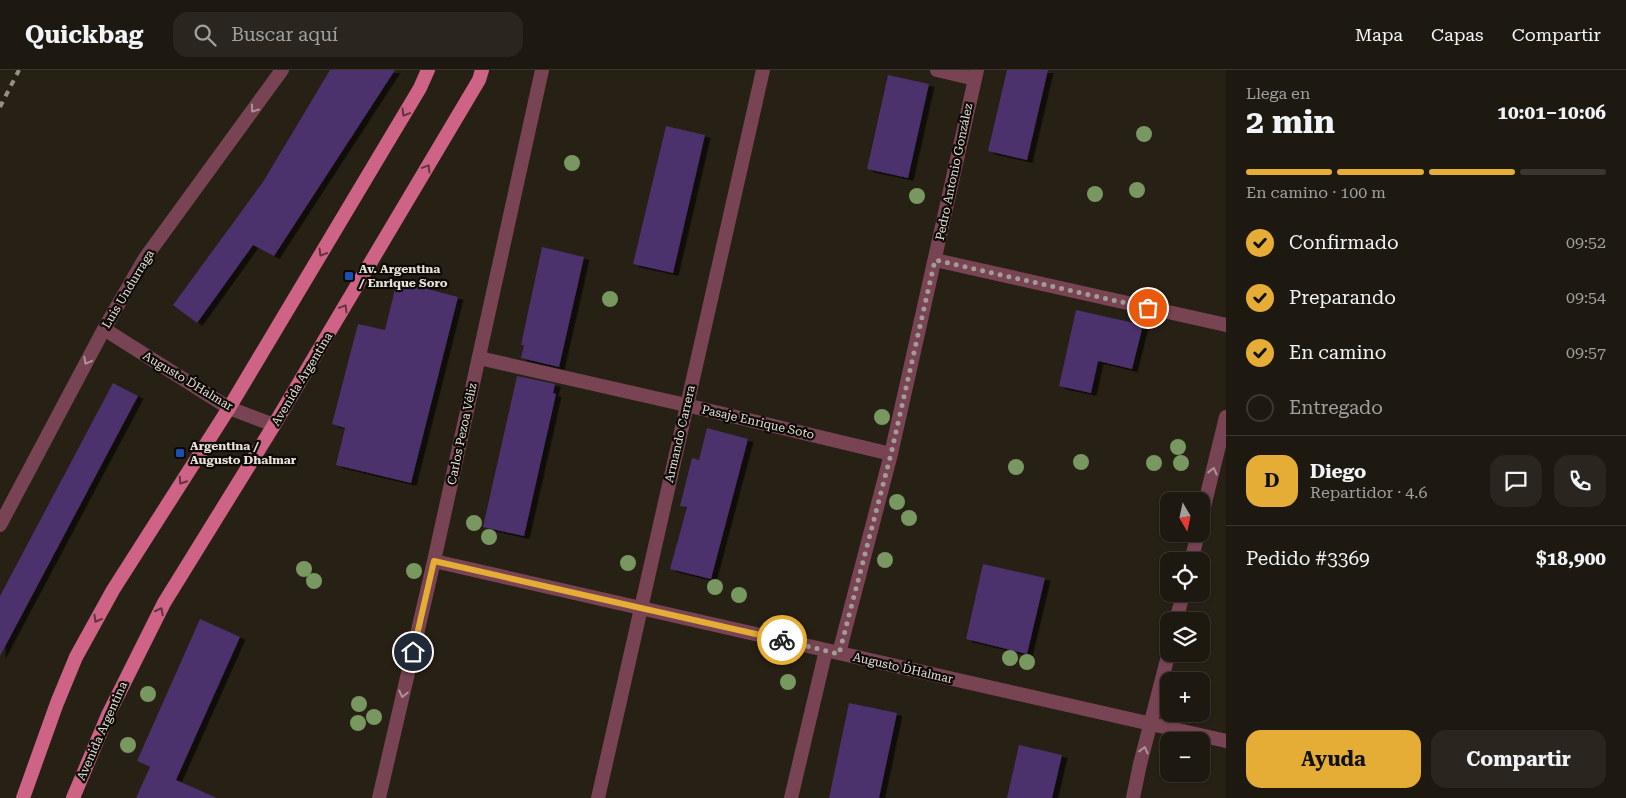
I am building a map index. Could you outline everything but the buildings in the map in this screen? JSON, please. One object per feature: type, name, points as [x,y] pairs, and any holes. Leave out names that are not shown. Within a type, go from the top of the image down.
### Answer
[{"type":"main road","points":[[23,798],[57,703],[76,657],[113,590],[229,408],[420,88],[428,70]]},
{"type":"main road","name":"Avenida Argentina","points":[[72,798],[108,715],[164,603],[274,425],[479,80],[482,70]]},
{"type":"street","name":"Luis Undurraga","points":[[0,525],[104,330],[145,258],[282,70]]},
{"type":"street","name":"Carlos Pezoa Véliz","points":[[379,798],[434,561],[541,70]]},
{"type":"street","name":"Armando Carrera","points":[[598,798],[763,70]]},
{"type":"street","points":[[936,70],[976,75]]},
{"type":"street","name":"Pedro Antonio González","points":[[792,798],[832,652],[891,454],[976,75]]},
{"type":"street","points":[[935,260],[1226,325]]},
{"type":"street","name":"Augusto D´Halmar","points":[[104,330],[229,408],[274,425]]},
{"type":"street","name":"Pasaje Enrique Soto","points":[[479,358],[891,454]]},
{"type":"street","points":[[1208,492],[1226,418]]},
{"type":"street","name":"Augusto D´Halmar","points":[[434,561],[1226,742]]},
{"type":"street","points":[[1133,798],[1166,662]]},
{"type":"railway","points":[[0,107],[19,70]]},
{"type":"way so far","points":[[782,640],[839,654],[891,454],[935,260],[1148,308]]},
{"type":"place","name":"Av. Argentina / Enrique Soro","points":[[349,276]]},
{"type":"place","name":"Argentina / Augusto Dhalmar","points":[[180,453]]},
{"type":"route","points":[[413,652],[434,561],[782,640]]}]
